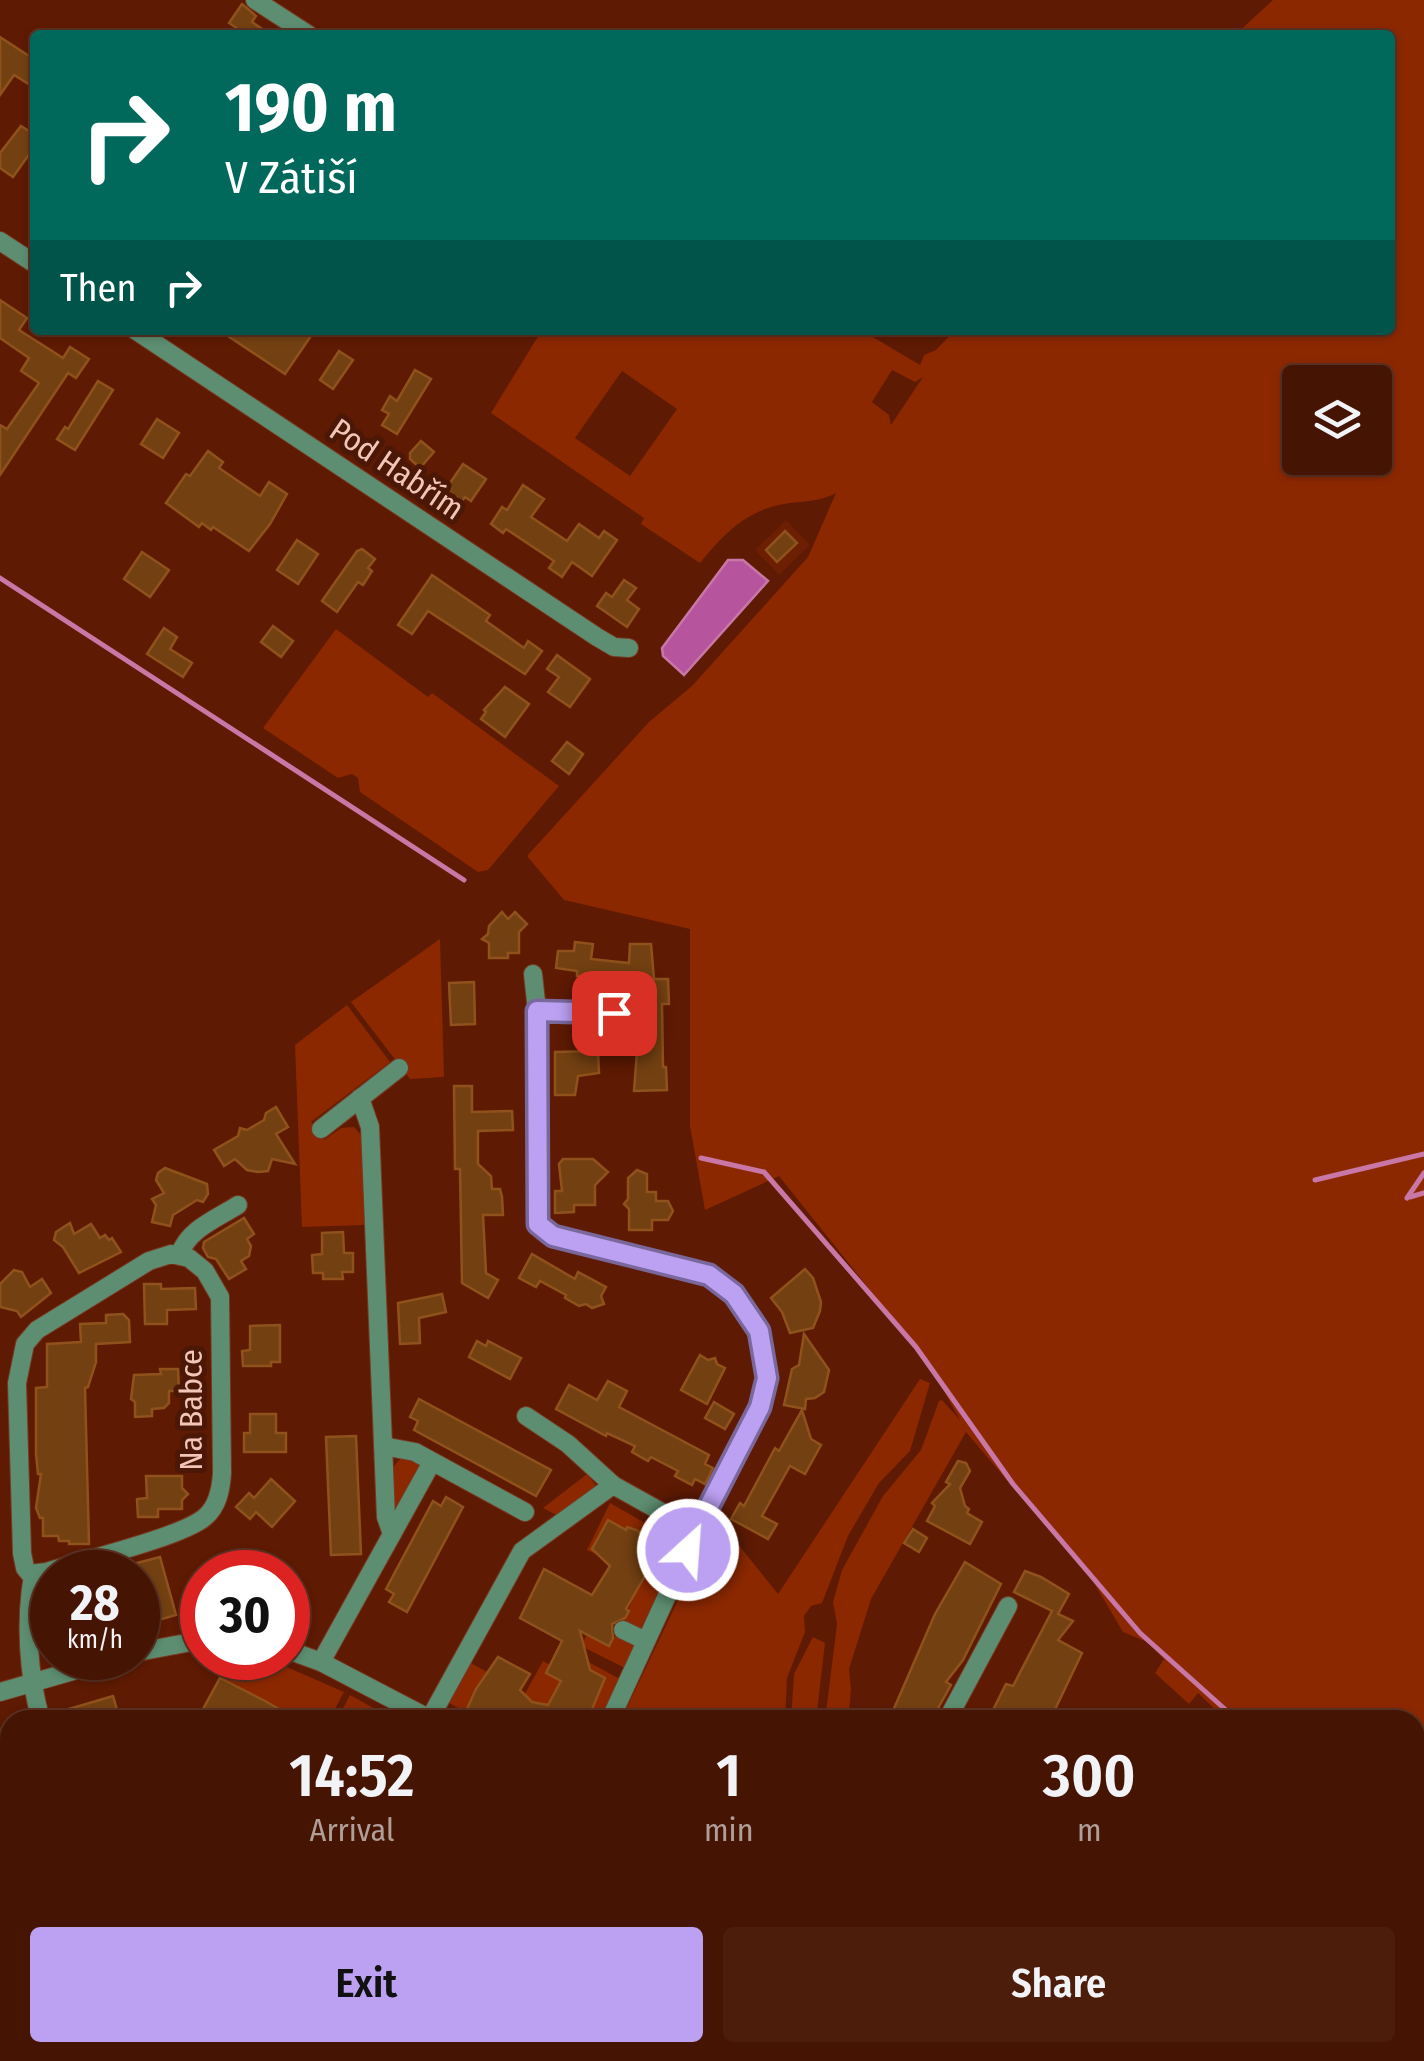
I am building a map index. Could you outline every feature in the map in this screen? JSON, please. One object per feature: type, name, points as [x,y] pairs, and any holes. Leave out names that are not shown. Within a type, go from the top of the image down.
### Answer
[{"type":"street","points":[[256,0],[301,30]]},
{"type":"street","points":[[0,241],[30,261]]},
{"type":"street","name":"Pod Habřím","points":[[143,335],[597,637],[614,647],[629,648]]},
{"type":"street","points":[[533,974],[537,1011],[537,1214],[542,1230],[709,1275],[743,1306],[763,1344],[767,1378],[760,1407],[709,1506],[688,1532]]},
{"type":"street","points":[[537,1011],[614,1013]]},
{"type":"street","points":[[320,1128],[399,1068]]},
{"type":"street","points":[[360,1098],[370,1127],[387,1524],[392,1534]]},
{"type":"street","points":[[30,1572],[25,1568],[22,1553],[17,1384],[23,1348],[37,1330],[148,1261],[180,1254],[193,1234],[238,1205]]},
{"type":"street","name":"Na Babce","points":[[113,1550],[183,1529],[205,1517],[216,1500],[222,1473],[220,1297],[212,1278],[180,1254]]},
{"type":"street","points":[[526,1416],[568,1444],[613,1485],[676,1520],[688,1532],[688,1550],[615,1710]]},
{"type":"street","points":[[383,1446],[409,1450],[525,1512]]},
{"type":"street","points":[[322,1662],[432,1462]]},
{"type":"street","points":[[435,1710],[525,1547],[613,1485]]},
{"type":"street","points":[[30,1596],[30,1629]]},
{"type":"street","points":[[951,1710],[1008,1606]]},
{"type":"street","points":[[624,1630],[646,1641]]},
{"type":"street","points":[[310,1658],[411,1710]]},
{"type":"street","points":[[0,1692],[39,1680]]},
{"type":"street","points":[[32,1682],[38,1710]]},
{"type":"shaded area","points":[[1273,0],[1424,0],[1424,1710],[1216,1710],[1198,1693],[1189,1704],[1155,1673],[1164,1659],[1147,1642],[1123,1632],[1094,1583],[966,1432],[871,1599],[849,1669],[849,1710],[826,1710],[837,1624],[833,1602],[842,1570],[883,1496],[921,1450],[939,1401],[960,1420],[929,1364],[779,1176],[705,1210],[690,1126],[690,929],[564,900],[527,856],[649,722],[692,686],[808,557],[836,493],[775,506],[750,516],[719,541],[700,563],[641,524],[644,518],[491,413],[539,335],[869,335],[920,365],[924,355],[936,350],[950,335],[1395,335],[1395,30],[1240,30]],"holes":[[[892,370],[915,382],[923,377],[891,425],[889,415],[872,402]],[[622,371],[677,409],[630,476],[575,438]]]},
{"type":"shaded area","points":[[786,520],[810,545],[779,575],[755,550]]},
{"type":"shaded area","points":[[728,560],[743,560],[768,581],[684,675],[663,656],[662,648]]},
{"type":"shaded area","points":[[336,629],[559,786],[488,870],[478,872],[360,792],[358,778],[352,774],[338,778],[263,728]]},
{"type":"shaded area","points":[[440,939],[444,1077],[410,1079],[351,1002]]},
{"type":"shaded area","points":[[347,1005],[390,1062],[311,1122],[324,1140],[341,1128],[354,1127],[361,1135],[365,1225],[302,1227],[295,1045]]},
{"type":"shaded area","points":[[920,1379],[930,1383],[910,1451],[879,1483],[848,1536],[822,1603],[811,1606],[804,1616],[805,1632],[787,1678],[785,1710],[626,1710],[717,1518],[778,1594]]},
{"type":"shaded area","points":[[404,1457],[418,1463],[420,1470],[394,1516],[392,1475]]},
{"type":"shaded area","points":[[587,1474],[598,1488],[558,1516],[543,1508]]},
{"type":"shaded area","points":[[610,1503],[675,1540],[678,1552],[666,1578],[652,1564],[662,1547],[628,1527],[626,1530],[608,1520],[600,1556],[587,1550]]},
{"type":"shaded area","points":[[643,1576],[663,1584],[640,1630],[624,1619]]},
{"type":"shaded area","points":[[587,1634],[612,1635],[635,1646],[625,1668],[581,1646]]},
{"type":"shaded area","points":[[813,1637],[825,1643],[817,1710],[792,1710],[794,1674]]},
{"type":"shaded area","points":[[564,1649],[620,1679],[606,1710],[592,1710],[595,1704],[590,1670]]},
{"type":"shaded area","points":[[543,1661],[566,1683],[550,1709],[522,1699]]},
{"type":"shaded area","points":[[471,1663],[487,1672],[475,1690],[477,1710],[462,1710],[449,1703]]},
{"type":"shaded area","points":[[310,1677],[344,1692],[334,1710],[272,1710],[265,1700],[224,1680]]},
{"type":"shaded area","points":[[350,1695],[377,1710],[342,1710]]},
{"type":"building","points":[[242,4],[256,16],[252,22],[264,30],[240,30],[229,23]]},
{"type":"building","points":[[0,37],[30,57],[30,85],[14,75],[0,95]]},
{"type":"building","points":[[21,126],[30,132],[30,153],[13,177],[0,168],[0,153]]},
{"type":"building","points":[[0,300],[27,318],[19,330],[63,358],[70,347],[89,359],[76,378],[68,373],[0,475],[0,425],[7,429],[39,383],[21,371],[29,358],[0,338]]},
{"type":"building","points":[[226,335],[312,335],[285,374]]},
{"type":"building","points":[[339,351],[353,360],[333,389],[320,380]]},
{"type":"building","points":[[415,370],[431,379],[397,434],[382,425],[389,414],[382,410],[390,396],[397,401]]},
{"type":"building","points":[[98,381],[113,390],[75,450],[57,439],[65,427],[68,429]]},
{"type":"building","points":[[157,419],[179,433],[163,458],[141,444]]},
{"type":"building","points":[[421,441],[434,452],[420,468],[410,459],[410,453]]},
{"type":"building","points":[[208,451],[223,462],[219,468],[260,496],[269,482],[287,494],[249,551],[213,527],[211,530],[202,523],[199,527],[166,503]]},
{"type":"building","points":[[463,464],[486,479],[471,501],[465,497],[462,501],[449,492],[448,486]]},
{"type":"building","points":[[523,485],[544,499],[531,517],[567,541],[579,524],[599,538],[604,531],[617,540],[592,576],[572,562],[562,577],[549,568],[554,561],[506,529],[503,533],[491,524],[502,507],[507,510]]},
{"type":"building","points":[[785,531],[797,543],[777,562],[766,550]]},
{"type":"building","points":[[297,540],[318,554],[298,584],[277,570]]},
{"type":"building","points":[[362,549],[375,559],[368,568],[372,571],[363,585],[358,582],[337,612],[322,601]]},
{"type":"building","points":[[142,552],[169,570],[150,597],[124,579]]},
{"type":"building","points":[[432,575],[490,615],[486,621],[524,648],[528,641],[542,651],[525,674],[428,611],[412,634],[398,625]]},
{"type":"building","points":[[624,580],[636,588],[627,600],[639,609],[627,627],[597,606],[606,593],[612,597]]},
{"type":"building","points":[[273,626],[293,641],[281,657],[261,642]]},
{"type":"building","points":[[164,628],[177,637],[170,649],[192,663],[183,677],[147,654]]},
{"type":"building","points":[[557,655],[590,679],[570,707],[548,692],[559,677],[547,669]]},
{"type":"building","points":[[505,687],[529,704],[505,737],[481,719]]},
{"type":"building","points":[[567,742],[583,754],[569,774],[552,761]]},
{"type":"building","points":[[502,912],[508,919],[515,912],[527,924],[519,932],[519,953],[508,953],[508,958],[489,958],[489,943],[482,939]]},
{"type":"building","points":[[575,942],[593,944],[591,959],[629,963],[630,944],[651,944],[654,979],[668,979],[669,1004],[662,1004],[667,1090],[634,1091],[638,1038],[635,1008],[631,1008],[631,975],[577,976],[577,971],[556,968],[558,951],[574,951]]},
{"type":"building","points":[[474,982],[475,1024],[451,1025],[449,983]]},
{"type":"building","points":[[598,1051],[599,1073],[578,1076],[575,1095],[555,1095],[555,1052]]},
{"type":"building","points":[[454,1086],[472,1086],[472,1112],[512,1111],[513,1130],[478,1131],[478,1164],[491,1176],[492,1189],[500,1189],[502,1197],[503,1215],[483,1215],[486,1273],[498,1280],[488,1298],[462,1283]]},
{"type":"building","points":[[276,1107],[288,1127],[276,1134],[295,1164],[272,1159],[268,1171],[258,1172],[247,1170],[235,1159],[224,1166],[214,1150],[238,1136],[240,1128],[247,1130],[264,1120],[266,1113]]},
{"type":"building","points":[[563,1159],[593,1159],[608,1172],[595,1185],[595,1205],[574,1205],[574,1212],[555,1213],[555,1191],[562,1191],[559,1164]]},
{"type":"building","points":[[165,1168],[207,1184],[208,1194],[203,1202],[197,1200],[173,1215],[170,1226],[152,1222],[156,1205],[152,1199],[164,1193],[156,1180]]},
{"type":"building","points":[[637,1170],[647,1174],[647,1192],[656,1192],[656,1201],[668,1201],[673,1211],[668,1220],[652,1220],[652,1230],[629,1230],[629,1209],[624,1204],[628,1199],[628,1178]]},
{"type":"building","points":[[244,1218],[254,1234],[247,1239],[251,1246],[249,1256],[241,1261],[246,1269],[229,1279],[216,1259],[208,1257],[204,1242]]},
{"type":"building","points":[[70,1223],[74,1234],[91,1224],[100,1238],[112,1238],[121,1252],[79,1273],[54,1240],[56,1232]]},
{"type":"building","points":[[343,1232],[344,1253],[353,1253],[353,1272],[342,1272],[343,1279],[323,1279],[323,1273],[313,1273],[312,1255],[322,1254],[322,1233]]},
{"type":"building","points":[[532,1254],[575,1279],[578,1272],[606,1287],[601,1296],[604,1304],[592,1308],[586,1304],[579,1306],[540,1281],[536,1287],[519,1278]]},
{"type":"building","points":[[805,1269],[813,1278],[820,1311],[813,1328],[790,1333],[771,1298]]},
{"type":"building","points":[[14,1270],[22,1272],[30,1287],[42,1279],[51,1293],[21,1317],[17,1311],[0,1307],[0,1284]]},
{"type":"building","points":[[144,1284],[161,1284],[161,1289],[195,1288],[196,1309],[167,1310],[167,1324],[145,1324]]},
{"type":"building","points":[[442,1294],[446,1312],[419,1318],[420,1343],[400,1344],[398,1303]]},
{"type":"building","points":[[123,1314],[129,1320],[130,1342],[96,1344],[96,1362],[85,1388],[89,1544],[69,1544],[59,1541],[58,1536],[43,1536],[43,1518],[36,1508],[41,1474],[36,1454],[36,1388],[47,1387],[47,1344],[81,1342],[80,1324],[106,1323],[106,1315]]},
{"type":"building","points":[[280,1325],[280,1362],[271,1362],[271,1366],[243,1366],[242,1351],[250,1350],[250,1326]]},
{"type":"building","points":[[804,1334],[829,1370],[824,1392],[806,1399],[805,1409],[784,1405],[792,1369],[799,1365]]},
{"type":"building","points":[[477,1341],[486,1346],[488,1341],[521,1358],[510,1379],[469,1357]]},
{"type":"building","points":[[700,1355],[708,1360],[715,1358],[725,1368],[707,1404],[681,1390]]},
{"type":"building","points":[[160,1369],[178,1369],[179,1391],[169,1391],[169,1403],[164,1408],[152,1409],[152,1416],[135,1417],[135,1402],[131,1399],[134,1375],[161,1374]]},
{"type":"building","points":[[608,1381],[627,1391],[619,1407],[709,1455],[705,1464],[713,1468],[705,1484],[695,1479],[692,1485],[675,1476],[678,1471],[632,1452],[635,1446],[607,1433],[606,1436],[556,1409],[569,1385],[597,1400]]},
{"type":"building","points":[[419,1399],[551,1470],[536,1496],[414,1430],[418,1421],[410,1417]]},
{"type":"building","points":[[714,1402],[734,1414],[725,1429],[705,1418]]},
{"type":"building","points":[[802,1410],[811,1439],[821,1445],[805,1474],[790,1466],[762,1516],[777,1524],[768,1539],[731,1519],[740,1503],[744,1506],[775,1448],[779,1451]]},
{"type":"building","points":[[250,1414],[276,1414],[276,1433],[286,1433],[286,1452],[244,1452]]},
{"type":"building","points":[[356,1436],[361,1554],[331,1555],[326,1437]]},
{"type":"building","points":[[958,1461],[966,1463],[970,1471],[960,1488],[969,1509],[967,1513],[982,1522],[970,1544],[927,1521],[935,1506],[932,1503],[950,1484],[946,1482]]},
{"type":"building","points":[[146,1476],[182,1476],[182,1488],[188,1494],[182,1500],[182,1509],[158,1509],[158,1517],[138,1517],[137,1499],[147,1498]]},
{"type":"building","points":[[271,1479],[295,1501],[272,1527],[256,1512],[250,1519],[236,1507],[249,1493],[254,1498]]},
{"type":"building","points":[[446,1497],[463,1507],[407,1612],[389,1602],[394,1594],[386,1589],[433,1501],[441,1506]]},
{"type":"building","points":[[608,1520],[626,1530],[636,1530],[662,1546],[626,1609],[629,1611],[625,1618],[612,1624],[609,1646],[580,1631],[590,1670],[605,1678],[592,1710],[467,1709],[498,1657],[530,1674],[520,1690],[532,1702],[548,1705],[561,1681],[546,1673],[562,1641],[520,1618],[544,1569],[592,1595],[610,1566],[592,1549]]},
{"type":"building","points":[[913,1529],[927,1538],[919,1552],[904,1543]]},
{"type":"building","points":[[160,1557],[176,1615],[160,1620]]},
{"type":"building","points":[[965,1562],[1001,1584],[963,1660],[946,1682],[951,1685],[937,1710],[893,1710],[935,1614]]},
{"type":"building","points":[[1025,1571],[1069,1594],[1058,1614],[1073,1621],[1058,1640],[1082,1653],[1055,1710],[993,1710],[1006,1684],[1013,1686],[1052,1611],[1014,1592]]},
{"type":"building","points":[[219,1680],[224,1680],[281,1710],[202,1710]]},
{"type":"building","points":[[113,1696],[117,1710],[66,1710]]},
{"type":"waterway","points":[[0,578],[464,880]]},
{"type":"waterway","points":[[1315,1180],[1424,1154]]},
{"type":"waterway","points":[[701,1158],[764,1172],[916,1347],[1013,1484],[1140,1633],[1226,1710]]},
{"type":"waterway","points":[[1407,1198],[1424,1173]]},
{"type":"waterway","points":[[1410,1197],[1424,1193]]},
{"type":"route","points":[[614,1013],[537,1011],[538,1224],[546,1234],[709,1275],[734,1294],[759,1331],[767,1378],[760,1407],[709,1506],[688,1532],[688,1550]]}]
